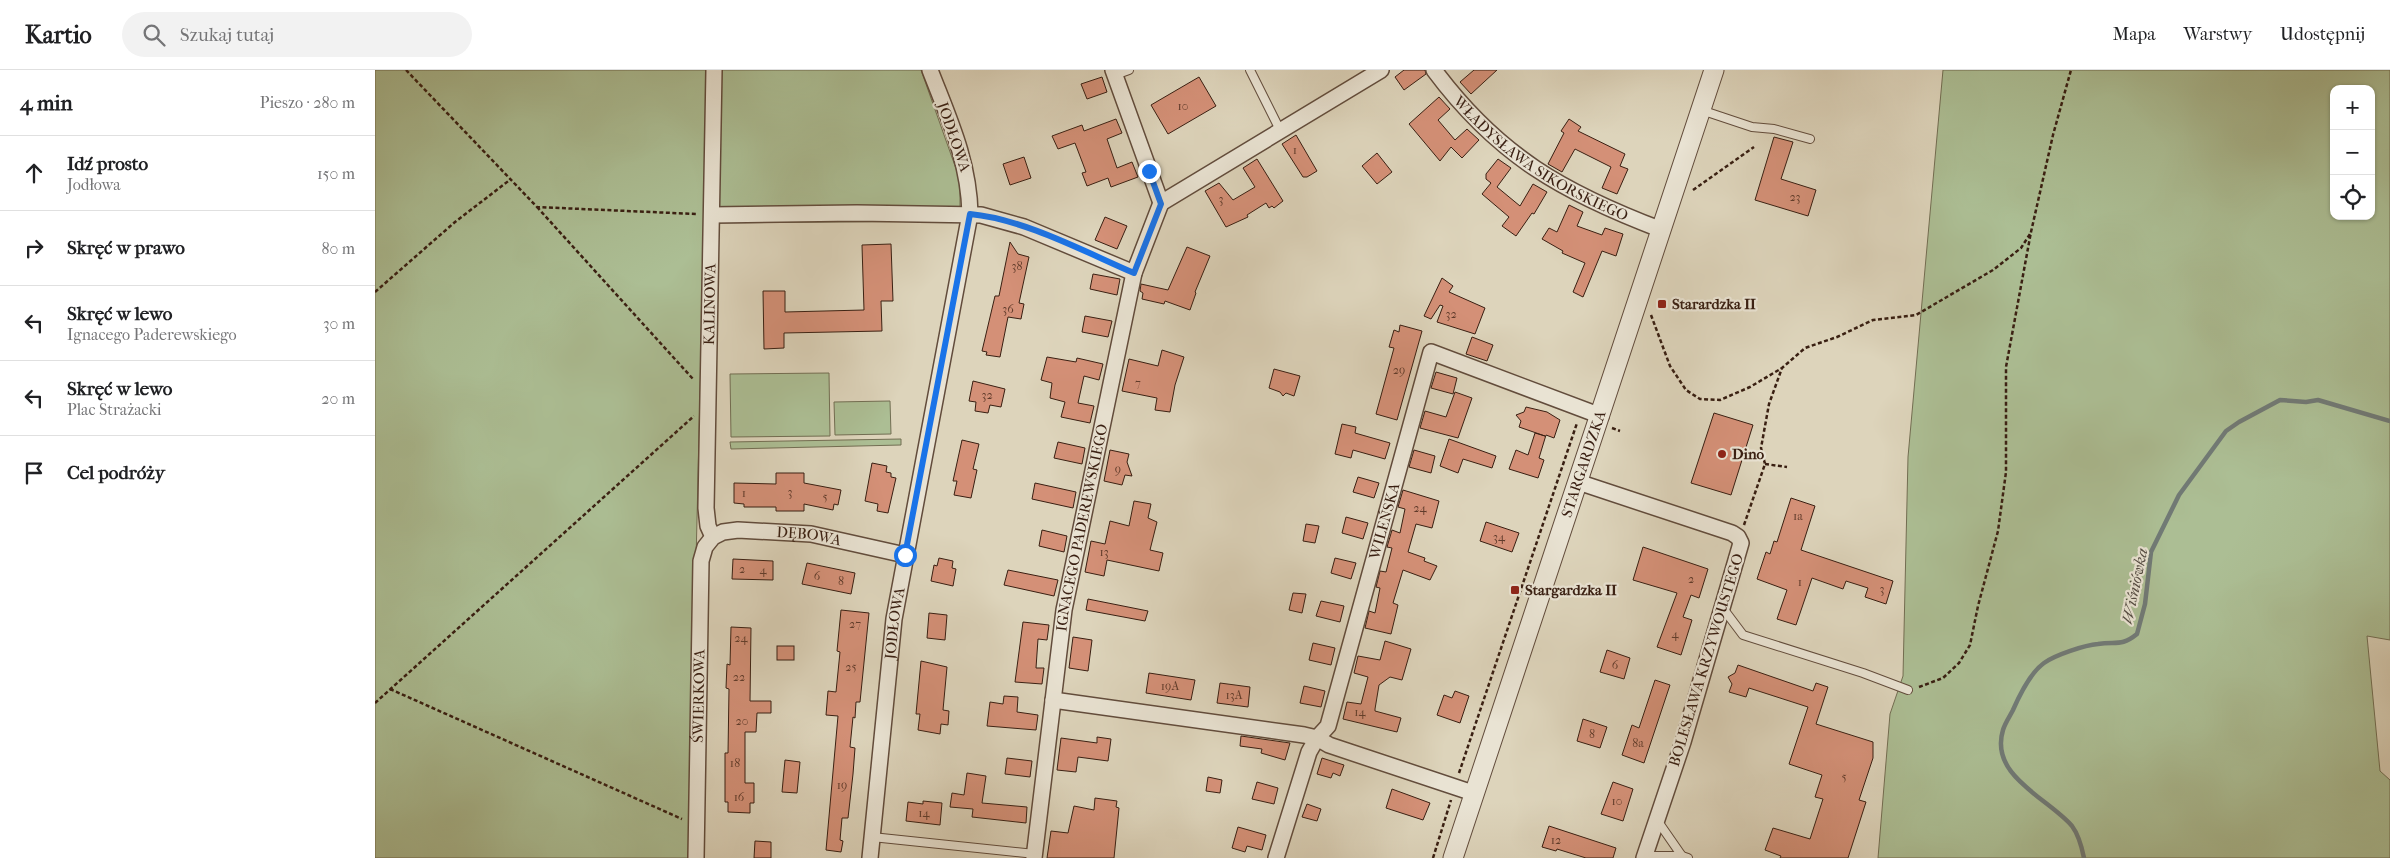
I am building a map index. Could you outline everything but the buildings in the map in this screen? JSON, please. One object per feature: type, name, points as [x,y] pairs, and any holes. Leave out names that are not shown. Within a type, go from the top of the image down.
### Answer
[{"type":"street","name":"KALINOWA","points":[[713,537],[708,526],[706,508],[714,70]]},
{"type":"street","name":"JODŁOWA","points":[[870,858],[894,619],[970,214],[969,186],[962,153],[930,70]]},
{"type":"street","points":[[1119,72],[1161,204],[1381,70]]},
{"type":"street","name":"WŁADYSŁAWA SIKORSKIEGO","points":[[1434,70],[1493,136],[1528,165],[1565,188],[1662,230]]},
{"type":"street","name":"STARGARDZKA","points":[[1453,858],[1464,790],[1601,416],[1714,70]]},
{"type":"street","name":"IGNACEGO PADEREWSKIEGO","points":[[1034,856],[1064,610],[1134,273],[1161,204]]},
{"type":"street","points":[[711,215],[970,214],[999,218],[1134,273]]},
{"type":"street","name":"WILEŃSKA","points":[[1276,858],[1309,752],[1317,738],[1328,726],[1431,352],[1601,416]]},
{"type":"street","name":"BOLESŁAWA KRZYWOUSTEGO","points":[[1578,482],[1732,533],[1738,537],[1741,543],[1683,742],[1645,857]]},
{"type":"street","name":"DĘBOWA","points":[[713,537],[723,532],[738,530],[811,534],[905,555]]},
{"type":"street","name":"ŚWIERKOWA","points":[[696,858],[701,561],[705,547],[713,537]]},
{"type":"street","points":[[1053,700],[1317,738],[1329,746],[1464,790]]},
{"type":"lane","points":[[1249,70],[1281,132]]},
{"type":"lane","points":[[1701,110],[1752,127],[1774,129],[1811,139]]},
{"type":"lane","points":[[1723,607],[1743,635],[1908,690]]},
{"type":"lane","points":[[1656,819],[1685,857]]},
{"type":"lane","points":[[872,837],[1034,856]]},
{"type":"lane","points":[[1645,857],[1685,857]]},
{"type":"path","points":[[406,70],[537,207],[690,377],[708,390]]},
{"type":"path","points":[[1908,690],[1943,678],[1959,663],[1970,645],[1977,606],[1998,531],[2006,472],[2006,367],[2031,232],[2053,136],[2071,70]]},
{"type":"path","points":[[1690,192],[1754,147]]},
{"type":"path","points":[[375,292],[455,222],[511,179]]},
{"type":"path","points":[[537,207],[711,215]]},
{"type":"path","points":[[1651,314],[1670,366],[1686,390],[1700,399],[1720,400],[1750,387],[1782,368],[1805,348],[1837,337],[1873,320],[1915,315],[1993,270],[2021,248],[2031,232]]},
{"type":"path","points":[[1738,537],[1743,529],[1765,464],[1761,448],[1769,404],[1782,368]]},
{"type":"path","points":[[1433,858],[1464,790],[1582,409]]},
{"type":"path","points":[[375,703],[698,412]]},
{"type":"path","points":[[1765,464],[1787,467]]},
{"type":"path","points":[[390,689],[687,822]]},
{"type":"green space","points":[[375,70],[921,70],[960,180],[960,221],[704,223],[689,858],[375,858]]},
{"type":"green space","points":[[1943,70],[2390,70],[2390,640],[2367,636],[2380,771],[2390,780],[2390,858],[1878,858],[1890,714],[1903,676],[1908,457]]},
{"type":"green space","points":[[829,373],[830,436],[731,437],[730,374]]},
{"type":"green space","points":[[890,401],[891,434],[835,435],[834,402]]},
{"type":"green space","points":[[901,439],[901,445],[731,449],[730,442]]},
{"type":"waterway","name":"Wiśniówka","points":[[2084,858],[2072,826],[2023,785],[2012,773],[2005,760],[2001,746],[2003,730],[2030,678],[2044,663],[2062,654],[2092,645],[2127,641],[2137,634],[2145,604],[2151,552],[2179,495],[2226,431],[2280,400],[2306,402],[2318,400],[2390,421]]},
{"type":"place","name":"Starardzka II","points":[[1662,304]]},
{"type":"place","name":"Dino","points":[[1722,454]]},
{"type":"place","name":"Stargardzka II","points":[[1515,590]]},
{"type":"route","points":[[905,555],[970,214],[999,218],[1134,273],[1161,204],[1149,171]]}]
